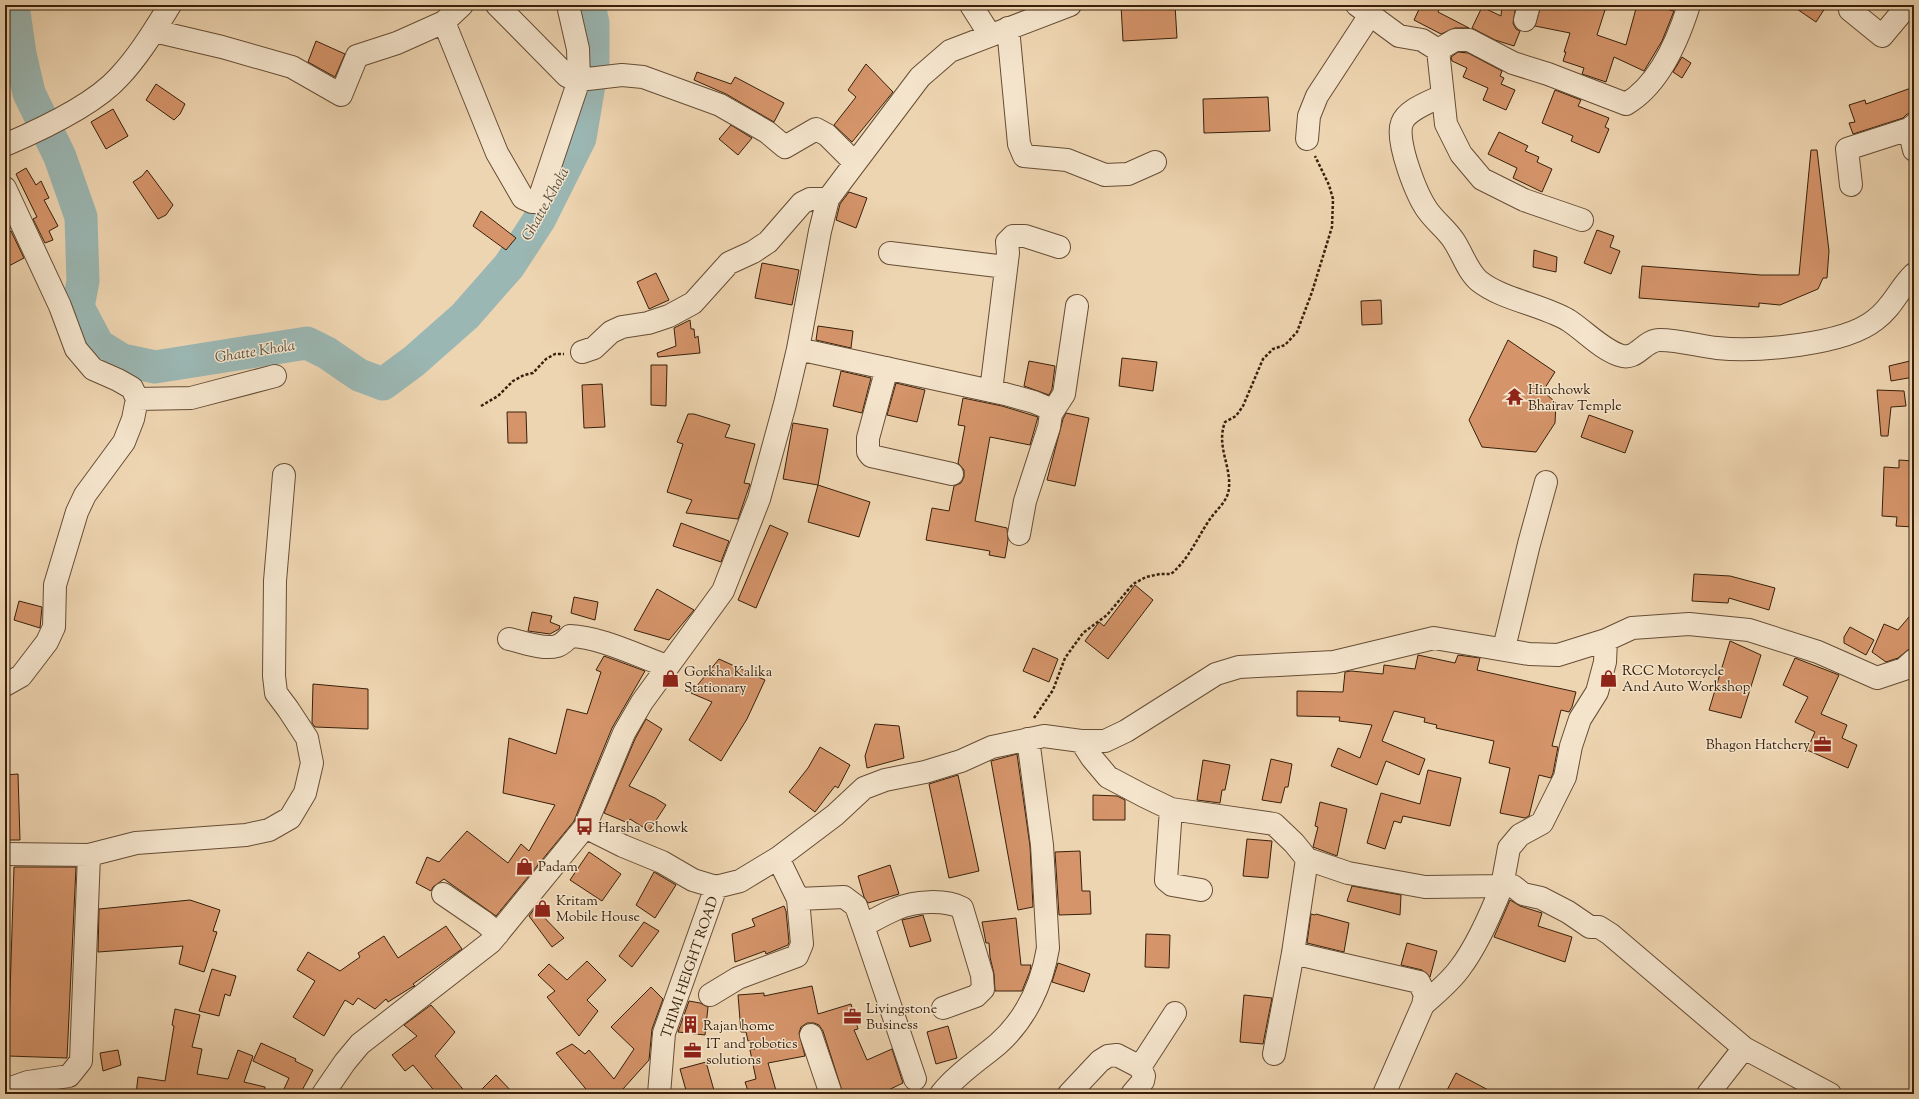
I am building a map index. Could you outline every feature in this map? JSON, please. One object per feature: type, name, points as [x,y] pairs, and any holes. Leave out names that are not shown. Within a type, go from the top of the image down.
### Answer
[{"type":"street","points":[[5,145],[50,124],[97,96],[119,77],[154,31],[170,5]]},
{"type":"street","points":[[154,31],[222,47],[292,67],[340,95],[357,56],[397,43],[444,22],[462,5]]},
{"type":"street","points":[[497,5],[567,76],[579,80],[622,75],[643,77],[720,105],[767,132],[785,147],[816,129],[827,135],[855,163]]},
{"type":"street","points":[[444,22],[496,153],[524,198],[532,202],[538,202],[579,80],[578,49],[568,5]]},
{"type":"street","points":[[971,5],[999,32],[1019,144],[1024,156],[1067,160],[1105,175],[1128,174],[1155,162]]},
{"type":"street","points":[[323,1094],[345,1062],[360,1044],[491,942],[585,827],[624,733],[642,702],[723,591],[759,499],[798,349],[820,231],[828,199],[920,77],[950,51],[1070,5]]},
{"type":"street","points":[[1438,50],[1454,40],[1469,40],[1513,63],[1548,74],[1626,104],[1645,91],[1658,74],[1683,23],[1689,5]]},
{"type":"street","points":[[1852,7],[1882,36],[1908,5]]},
{"type":"street","points":[[1307,139],[1309,116],[1317,96],[1364,10],[1399,36],[1422,40],[1438,50]]},
{"type":"street","points":[[1438,50],[1446,124],[1460,154],[1482,179],[1524,200],[1582,220]]},
{"type":"street","points":[[1443,95],[1411,112],[1402,122],[1400,138],[1408,167],[1428,211],[1453,240],[1478,280],[1492,290],[1547,310],[1569,321],[1620,355],[1630,357],[1637,354],[1646,344],[1659,340],[1719,348],[1772,348],[1811,344],[1854,331],[1874,322],[1887,310],[1908,280],[1914,274]]},
{"type":"street","points":[[1851,185],[1847,149],[1911,127],[1914,150]]},
{"type":"street","points":[[5,188],[60,306],[76,349],[93,370],[118,380],[132,388],[137,399],[133,419],[124,442],[85,495],[77,512],[55,585],[54,627],[47,642],[21,676],[5,685]]},
{"type":"street","points":[[582,352],[594,348],[611,332],[622,327],[648,323],[669,316],[693,303],[729,263],[753,252],[768,242],[802,204],[810,199],[828,199]]},
{"type":"street","points":[[991,391],[1006,267],[1007,242],[1013,236],[1025,236],[1058,247]]},
{"type":"street","points":[[890,253],[1006,267]]},
{"type":"street","points":[[1019,534],[1025,501],[1049,427],[1051,414],[1064,394],[1077,306]]},
{"type":"street","points":[[798,349],[991,391],[1034,402],[1048,408],[1051,414]]},
{"type":"street","points":[[887,368],[868,438],[868,452],[871,456],[952,474]]},
{"type":"street","points":[[137,399],[191,398],[275,376]]},
{"type":"street","points":[[5,854],[89,855],[136,843],[246,835],[269,830],[290,818],[305,793],[312,763],[307,738],[276,693],[274,676],[275,580],[284,475]]},
{"type":"street","points":[[1504,648],[1529,544],[1546,482]]},
{"type":"street","points":[[585,827],[623,846],[662,862],[692,880],[716,887],[740,881],[778,858],[835,815],[864,788],[884,780],[925,772],[961,761],[992,747],[1044,736],[1081,741],[1105,741],[1126,731],[1216,674],[1239,666],[1334,662],[1434,638],[1504,648],[1529,654],[1558,655],[1606,640],[1632,628],[1689,624],[1749,630],[1818,652],[1877,678],[1911,668]]},
{"type":"street","points":[[509,639],[548,646],[558,646],[570,636],[579,636],[604,643],[667,666]]},
{"type":"street","points":[[1423,1005],[1440,990],[1461,967],[1490,917],[1502,886],[1509,848],[1520,835],[1542,823],[1565,777],[1571,746],[1580,719],[1597,692],[1605,662],[1606,640]]},
{"type":"street","points":[[941,1094],[948,1085],[999,1043],[1020,1021],[1032,999],[1046,961],[1048,948],[1042,845],[1028,739]]},
{"type":"street","points":[[1081,741],[1092,758],[1108,777],[1171,809],[1274,824],[1294,843],[1307,859],[1348,873],[1425,887],[1513,886],[1523,894],[1541,898],[1568,912],[1590,927],[1599,927],[1610,934],[1744,1048],[1830,1094]]},
{"type":"street","points":[[1171,809],[1166,880],[1172,885],[1201,890]]},
{"type":"street","points":[[5,1090],[28,1082],[69,1085],[81,1061],[89,855]]},
{"type":"street","points":[[710,995],[738,978],[797,956],[802,944],[798,899],[778,858]]},
{"type":"street","points":[[1274,1054],[1293,953],[1307,859]]},
{"type":"street","name":"THIMI HEIGHT ROAD","points":[[659,1094],[664,1033],[716,887]]},
{"type":"street","points":[[443,894],[484,922],[498,934]]},
{"type":"street","points":[[798,899],[844,897],[856,906],[915,1079]]},
{"type":"street","points":[[863,926],[897,908],[916,904],[953,903],[962,908],[982,976],[983,989],[976,996],[943,1008]]},
{"type":"street","points":[[1293,953],[1420,982],[1425,995],[1423,1005],[1384,1094]]},
{"type":"street","points":[[1140,1067],[1175,1013]]},
{"type":"street","points":[[811,1035],[831,1094]]},
{"type":"street","points":[[1708,1094],[1744,1048]]},
{"type":"street","points":[[1069,1094],[1100,1061],[1108,1056],[1117,1055],[1140,1067],[1144,1076],[1143,1081],[1132,1094]]},
{"type":"path","points":[[1028,739],[1027,727],[1053,690],[1065,658],[1083,633],[1107,614],[1132,584],[1146,577],[1160,574],[1172,574],[1180,567],[1210,519],[1227,496],[1229,488],[1228,473],[1222,449],[1225,422],[1236,416],[1243,406],[1263,360],[1273,349],[1286,345],[1297,332],[1312,292],[1332,227],[1332,199],[1329,185],[1307,139]]},
{"type":"path","points":[[481,406],[498,396],[513,381],[524,375],[533,373],[546,359],[555,354],[582,352]]},
{"type":"building","points":[[1121,5],[1175,5],[1177,38],[1123,41]]},
{"type":"building","points":[[1421,5],[1441,5],[1438,12],[1469,28],[1455,28],[1441,34],[1414,20]]},
{"type":"building","points":[[1502,5],[1516,5],[1513,23],[1516,29],[1520,31],[1514,46],[1495,40],[1472,28],[1482,7],[1501,16]]},
{"type":"building","points":[[1541,5],[1603,5],[1602,9],[1605,10],[1597,35],[1626,45],[1637,5],[1667,5],[1666,9],[1674,11],[1662,41],[1644,71],[1614,57],[1606,82],[1582,74],[1584,68],[1563,61],[1566,52],[1564,52],[1570,33],[1535,26]]},
{"type":"building","points":[[1791,5],[1827,5],[1816,22]]},
{"type":"building","points":[[316,41],[345,54],[335,77],[308,62]]},
{"type":"building","points":[[1458,52],[1468,53],[1502,71],[1500,76],[1504,78],[1501,84],[1515,90],[1506,110],[1483,100],[1488,88],[1463,77],[1467,68],[1452,61],[1451,57]]},
{"type":"building","points":[[1682,57],[1691,63],[1682,78],[1673,72]]},
{"type":"building","points":[[866,64],[893,92],[852,142],[834,125],[856,97],[848,90]]},
{"type":"building","points":[[697,72],[731,84],[735,77],[784,103],[774,122],[726,94],[694,80]]},
{"type":"building","points":[[156,84],[185,104],[180,114],[174,120],[146,100]]},
{"type":"building","points":[[1914,87],[1914,113],[1907,114],[1903,118],[1853,134],[1849,123],[1855,122],[1849,105],[1865,100],[1866,104]]},
{"type":"building","points":[[1555,90],[1581,100],[1578,106],[1609,118],[1605,127],[1609,129],[1599,153],[1571,141],[1573,136],[1542,123]]},
{"type":"building","points":[[1268,97],[1270,131],[1204,133],[1203,99]]},
{"type":"building","points":[[113,109],[128,136],[106,149],[91,122]]},
{"type":"building","points":[[731,125],[752,138],[738,155],[719,139]]},
{"type":"building","points":[[1499,132],[1528,146],[1525,151],[1539,157],[1537,162],[1552,169],[1542,192],[1513,178],[1517,168],[1488,154]]},
{"type":"building","points":[[1811,150],[1817,150],[1829,251],[1827,278],[1823,278],[1818,289],[1780,305],[1759,303],[1759,307],[1639,298],[1642,266],[1761,275],[1799,275]]},
{"type":"building","points":[[26,168],[36,185],[41,181],[49,198],[44,200],[58,226],[49,231],[53,240],[45,243],[33,219],[37,217],[16,174]]},
{"type":"building","points":[[147,170],[173,205],[166,215],[158,219],[133,182],[142,176]]},
{"type":"building","points":[[849,192],[867,198],[856,228],[836,220],[840,204]]},
{"type":"building","points":[[481,211],[516,238],[506,250],[473,226]]},
{"type":"building","points":[[1597,230],[1614,236],[1610,247],[1620,251],[1611,274],[1584,263]]},
{"type":"building","points":[[11,231],[24,258],[5,268],[5,235]]},
{"type":"building","points":[[1534,250],[1557,257],[1556,272],[1533,267]]},
{"type":"building","points":[[762,263],[799,270],[792,305],[755,298]]},
{"type":"building","points":[[656,273],[669,300],[649,309],[637,282]]},
{"type":"building","points":[[1381,300],[1382,324],[1362,325],[1361,301]]},
{"type":"building","points":[[690,320],[691,329],[694,329],[695,338],[698,336],[700,353],[658,357],[657,353],[676,346],[674,328]]},
{"type":"building","points":[[818,326],[853,331],[851,348],[816,340]]},
{"type":"building","name":"Hinchowk Bhairav Temple","points":[[1508,340],[1555,372],[1543,391],[1556,403],[1555,423],[1536,452],[1482,447],[1469,420]]},
{"type":"building","points":[[1122,358],[1157,362],[1153,391],[1119,386]]},
{"type":"building","points":[[1914,360],[1914,377],[1891,381],[1889,366]]},
{"type":"building","points":[[1029,361],[1055,366],[1052,389],[1049,395],[1024,386]]},
{"type":"building","points":[[651,365],[667,365],[666,406],[651,405]]},
{"type":"building","points":[[841,371],[871,378],[862,413],[833,406]]},
{"type":"building","points":[[896,383],[925,390],[917,422],[887,415]]},
{"type":"building","points":[[602,384],[605,427],[584,428],[582,385]]},
{"type":"building","points":[[1877,390],[1904,391],[1906,406],[1891,407],[1888,436],[1881,436]]},
{"type":"building","points":[[963,398],[1002,406],[1038,417],[1030,445],[990,437],[975,521],[1007,528],[1008,540],[1005,558],[989,555],[990,551],[926,540],[932,508],[949,511],[954,486],[961,483],[964,477],[964,470],[958,463],[965,426],[958,425]]},
{"type":"building","points":[[507,412],[526,412],[527,443],[508,443]]},
{"type":"building","points":[[1066,413],[1089,418],[1075,486],[1047,480],[1063,419]]},
{"type":"building","points":[[688,414],[694,414],[730,425],[725,437],[755,444],[744,483],[750,484],[738,519],[686,513],[692,500],[667,492],[683,444],[677,442]]},
{"type":"building","points":[[1589,415],[1633,431],[1625,453],[1581,437]]},
{"type":"building","points":[[793,423],[828,429],[818,485],[783,479]]},
{"type":"building","points":[[1899,460],[1914,461],[1914,527],[1896,526],[1897,517],[1882,516],[1884,467],[1899,468]]},
{"type":"building","points":[[818,485],[870,502],[859,537],[808,522]]},
{"type":"building","points":[[681,523],[729,541],[721,562],[673,546]]},
{"type":"building","points":[[770,525],[788,533],[756,608],[738,600]]},
{"type":"building","points":[[1694,574],[1730,576],[1775,588],[1769,610],[1729,598],[1728,603],[1692,601]]},
{"type":"building","points":[[1135,585],[1153,600],[1108,659],[1085,641],[1099,622],[1104,626]]},
{"type":"building","points":[[657,589],[694,610],[669,640],[634,630]]},
{"type":"building","points":[[574,597],[598,602],[595,620],[571,613]]},
{"type":"building","points":[[19,601],[42,607],[40,628],[14,620]]},
{"type":"building","points":[[1914,611],[1914,645],[1898,658],[1886,662],[1872,652],[1884,624],[1898,630]]},
{"type":"building","points":[[532,612],[552,616],[550,622],[560,626],[559,629],[550,634],[528,631]]},
{"type":"building","points":[[1850,627],[1874,640],[1866,655],[1844,643],[1844,637]]},
{"type":"building","points":[[1730,641],[1761,655],[1741,718],[1709,710]]},
{"type":"building","points":[[1033,648],[1058,659],[1049,682],[1023,671]]},
{"type":"building","points":[[1418,655],[1455,663],[1458,655],[1480,658],[1477,670],[1576,692],[1569,712],[1561,710],[1552,746],[1558,747],[1553,773],[1551,778],[1539,775],[1529,816],[1525,818],[1500,813],[1510,768],[1489,763],[1494,741],[1436,728],[1437,725],[1424,722],[1425,718],[1394,711],[1382,741],[1425,759],[1419,775],[1386,761],[1377,785],[1331,766],[1338,748],[1360,758],[1372,725],[1339,721],[1340,717],[1297,716],[1297,691],[1343,692],[1345,672],[1351,671],[1383,674],[1384,665],[1415,669]]},
{"type":"building","points":[[604,656],[645,671],[612,728],[574,821],[496,916],[444,879],[433,887],[431,891],[416,883],[427,857],[439,862],[467,831],[508,863],[521,844],[529,851],[555,805],[503,793],[509,738],[556,754],[567,709],[587,714],[601,672],[596,670]]},
{"type":"building","points":[[1795,658],[1839,675],[1821,714],[1847,725],[1842,738],[1857,745],[1848,768],[1807,750],[1815,732],[1795,722],[1808,697],[1783,685]]},
{"type":"building","points":[[719,659],[765,680],[747,719],[721,761],[689,740],[712,702],[691,693]]},
{"type":"building","points":[[313,684],[368,689],[368,729],[315,727],[312,723]]},
{"type":"building","points":[[646,719],[662,729],[629,786],[655,798],[666,805],[649,831],[630,819],[628,823],[604,813],[635,739]]},
{"type":"building","points":[[875,724],[899,726],[904,758],[867,768],[865,756]]},
{"type":"building","points":[[820,747],[850,765],[838,788],[835,786],[815,812],[789,792],[808,768]]},
{"type":"building","points":[[1017,754],[1030,846],[1033,907],[1018,910],[991,761]]},
{"type":"building","points":[[1271,759],[1292,764],[1288,787],[1285,787],[1281,803],[1262,800]]},
{"type":"building","points":[[1203,760],[1230,765],[1225,790],[1222,790],[1220,803],[1197,800]]},
{"type":"building","points":[[1428,770],[1461,778],[1450,826],[1403,816],[1401,823],[1394,821],[1385,849],[1367,843],[1381,793],[1420,804]]},
{"type":"building","points":[[18,774],[20,840],[5,840],[5,775]]},
{"type":"building","points":[[958,775],[979,871],[949,878],[929,784]]},
{"type":"building","points":[[1093,795],[1117,796],[1125,800],[1125,820],[1093,820]]},
{"type":"building","points":[[1320,802],[1347,809],[1337,856],[1313,847],[1318,827],[1315,826]]},
{"type":"building","points":[[1247,839],[1272,841],[1268,878],[1243,876]]},
{"type":"building","points":[[1080,851],[1082,891],[1090,891],[1091,914],[1059,915],[1055,852]]},
{"type":"building","points":[[589,852],[621,874],[602,901],[570,880]]},
{"type":"building","points":[[890,865],[899,894],[868,903],[864,897],[858,876]]},
{"type":"building","points":[[14,867],[76,867],[67,1058],[8,1056]]},
{"type":"building","points":[[654,872],[676,885],[655,918],[636,905]]},
{"type":"building","points":[[1352,886],[1401,895],[1400,915],[1347,901]]},
{"type":"building","points":[[190,900],[220,910],[213,931],[217,932],[204,972],[179,964],[183,946],[98,952],[99,909]]},
{"type":"building","points":[[1510,900],[1520,906],[1542,913],[1538,926],[1572,937],[1565,962],[1494,937]]},
{"type":"building","points":[[784,906],[786,911],[788,945],[766,954],[765,951],[735,962],[732,934],[755,926],[752,919]]},
{"type":"building","points":[[535,908],[564,938],[552,947],[529,916]]},
{"type":"building","points":[[1311,914],[1349,923],[1344,952],[1307,943]]},
{"type":"building","points":[[923,915],[931,941],[910,947],[902,920]]},
{"type":"building","points":[[1016,918],[1021,965],[1031,965],[1030,971],[1022,991],[995,991],[989,943],[986,943],[982,922]]},
{"type":"building","points":[[644,922],[659,931],[632,967],[619,956]]},
{"type":"building","points":[[446,926],[462,949],[413,984],[415,986],[388,1002],[386,999],[375,1009],[358,998],[353,1005],[345,1000],[324,1036],[293,1017],[315,981],[297,970],[308,952],[340,971],[360,957],[358,953],[384,936],[398,958]]},
{"type":"building","points":[[1146,934],[1170,935],[1169,968],[1145,967]]},
{"type":"building","points":[[1407,943],[1437,951],[1430,977],[1422,970],[1401,965]]},
{"type":"building","points":[[587,961],[606,980],[587,1000],[598,1011],[579,1036],[547,997],[555,991],[538,975],[549,964],[567,980]]},
{"type":"building","points":[[1058,963],[1090,974],[1084,992],[1052,982]]},
{"type":"building","points":[[212,969],[236,976],[230,996],[225,994],[219,1016],[199,1011]]},
{"type":"building","points":[[812,986],[818,1014],[851,1004],[858,1029],[854,1030],[867,1060],[892,1049],[903,1083],[880,1094],[843,1094],[823,1031],[819,1025],[807,1023],[801,1027],[799,1033],[805,1056],[768,1063],[777,1094],[749,1094],[745,1082],[756,1079],[750,1050],[773,1044],[748,1041],[746,1032],[741,1032],[738,995],[764,993],[764,996]]},
{"type":"building","points":[[651,987],[663,999],[652,1029],[649,1060],[623,1089],[627,1094],[590,1094],[556,1053],[572,1044],[585,1054],[589,1050],[614,1079],[634,1049],[611,1027]]},
{"type":"building","points":[[1244,995],[1272,998],[1263,1044],[1240,1042]]},
{"type":"building","name":"Rajan home","points":[[689,1001],[700,1003],[708,1007],[705,1035],[678,1032]]},
{"type":"building","points":[[431,1005],[455,1032],[435,1056],[467,1094],[437,1094],[413,1065],[405,1071],[392,1055],[417,1036],[404,1025]]},
{"type":"building","points":[[175,1009],[200,1015],[192,1047],[202,1049],[197,1074],[228,1079],[238,1050],[253,1056],[244,1082],[265,1087],[265,1094],[136,1094],[138,1077],[165,1081],[174,1026],[172,1025]]},
{"type":"building","points":[[948,1026],[957,1058],[936,1064],[927,1032]]},
{"type":"building","points":[[261,1043],[296,1059],[295,1061],[313,1070],[300,1094],[294,1094],[284,1089],[289,1078],[253,1061]]},
{"type":"building","points":[[118,1050],[121,1065],[103,1071],[100,1053]]},
{"type":"building","points":[[706,1062],[715,1094],[687,1094],[680,1069]]},
{"type":"building","points":[[1456,1073],[1496,1094],[1445,1094]]},
{"type":"building","points":[[496,1075],[514,1094],[477,1094]]},
{"type":"waterway","name":"Ghatte Khola","points":[[13,5],[20,54],[29,93],[60,157],[81,217],[83,281],[78,307],[98,345],[122,360],[155,367],[307,343],[327,353],[359,375],[383,384],[414,361],[465,316],[509,266],[539,220],[580,138],[593,61],[593,23],[589,5]]},
{"type":"place","name":"Hinchowk Bhairav Temple","points":[[1515,397]]},
{"type":"place","name":"RCC Motorcycle And Auto Workshop","points":[[1609,678]]},
{"type":"place","name":"Gorkha Kalika Stationary","points":[[671,679]]},
{"type":"place","name":"Bhagon Hatchery","points":[[1823,744]]},
{"type":"place","name":"Harsha Chowk","points":[[585,827]]},
{"type":"place","name":"Padam","points":[[525,866]]},
{"type":"place","name":"Kritam Mobile House","points":[[543,908]]},
{"type":"place","name":"Livingstone Business","points":[[853,1016]]},
{"type":"place","name":"Rajan home","points":[[690,1025]]},
{"type":"place","name":"IT and robotics solutions","points":[[693,1051]]}]
